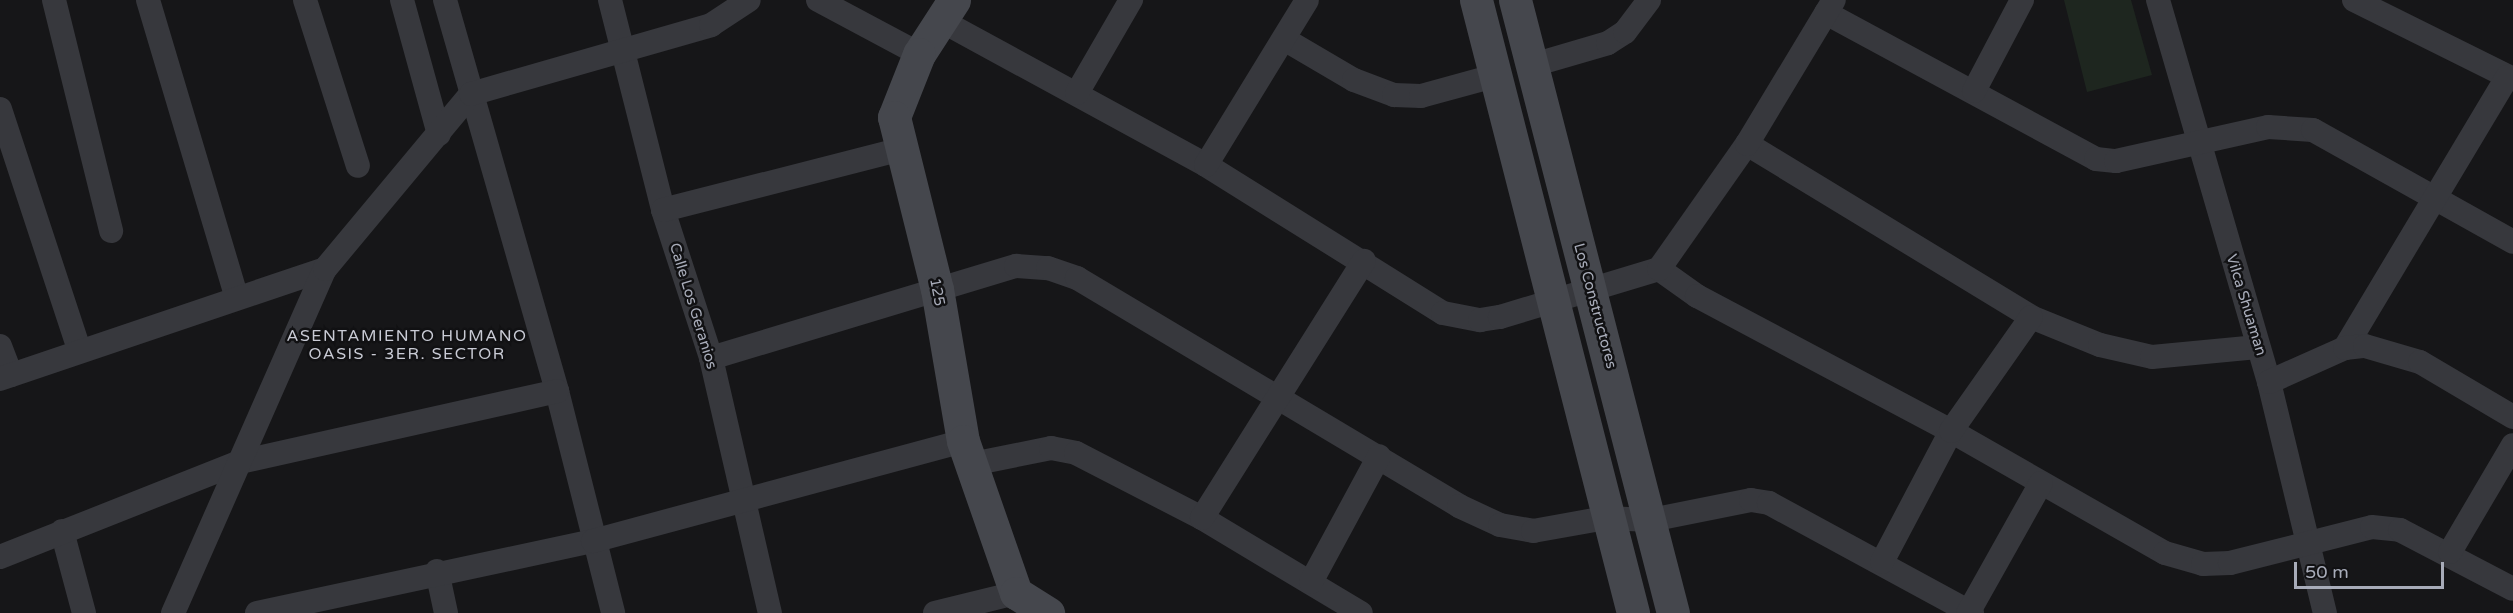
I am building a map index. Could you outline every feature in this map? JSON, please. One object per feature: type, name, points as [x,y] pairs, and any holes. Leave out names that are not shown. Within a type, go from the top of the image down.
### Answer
[{"type":"main road","points":[[1476,0],[1498,75],[1605,518],[1633,613]]},
{"type":"main road","name":"Los Constructores","points":[[1515,0],[1651,520],[1673,613]]},
{"type":"main road","name":"125","points":[[947,10],[919,54],[894,117],[937,289],[968,453],[1016,593]]},
{"type":"main road","points":[[1016,593],[1048,613]]},
{"type":"street","points":[[54,0],[111,231]]},
{"type":"street","points":[[148,0],[236,296]]},
{"type":"street","points":[[305,0],[358,166]]},
{"type":"street","points":[[402,0],[439,134]]},
{"type":"street","points":[[445,0],[557,391],[613,613]]},
{"type":"street","name":"Calle Los Geranios","points":[[610,0],[663,210],[711,358],[747,500],[770,613]]},
{"type":"street","points":[[173,613],[325,269],[471,93],[624,52],[711,25],[749,0]]},
{"type":"street","points":[[818,0],[919,54]]},
{"type":"street","points":[[1077,93],[1131,0]]},
{"type":"street","points":[[1206,165],[1307,0]]},
{"type":"street","points":[[1533,65],[1608,43],[1625,32],[1649,0]]},
{"type":"street","points":[[1974,91],[2022,0]]},
{"type":"street","name":"Vilca Shuaman","points":[[2158,0],[2197,145],[2269,382],[2325,613]]},
{"type":"street","points":[[2346,348],[2510,78],[2354,0]]},
{"type":"street","points":[[947,10],[1077,93],[1206,165],[1364,261],[1423,303],[1462,319],[1500,317],[1659,269],[1747,144],[1830,6],[1974,91],[2096,159],[2116,160],[2197,145],[2268,127],[2313,129],[2435,200],[2513,242]]},
{"type":"street","points":[[1284,39],[1354,80],[1394,95],[1421,96],[1498,75]]},
{"type":"street","points":[[1,118],[79,349]]},
{"type":"street","points":[[1747,144],[2031,317],[2100,345],[2152,357],[2258,347]]},
{"type":"street","points":[[663,210],[903,149]]},
{"type":"street","points":[[1202,518],[1364,261]]},
{"type":"street","points":[[711,358],[1016,266],[1048,268],[1077,278],[1379,456],[1459,506],[1500,525],[1533,531],[1605,518],[1651,520],[1732,502],[1769,503],[1882,562],[1970,612],[2041,483]]},
{"type":"street","points":[[0,346],[5,377],[79,349],[236,296],[325,269]]},
{"type":"street","points":[[1659,269],[1697,296],[1951,431],[2183,560],[2230,563],[2372,527],[2400,530],[2450,552],[2513,590]]},
{"type":"street","points":[[1882,562],[1951,431],[2031,317]]},
{"type":"street","points":[[2269,382],[2346,348],[2391,351],[2420,362],[2513,417]]},
{"type":"street","points":[[0,557],[240,462],[557,391]]},
{"type":"street","points":[[2450,552],[2513,445]]},
{"type":"street","points":[[256,613],[437,572],[593,541],[747,500],[968,453],[1051,448],[1076,453],[1202,518],[1361,613]]},
{"type":"street","points":[[1311,582],[1379,456]]},
{"type":"street","points":[[62,531],[84,613]]},
{"type":"street","points":[[437,572],[446,613]]},
{"type":"street","points":[[935,613],[1016,593]]},
{"type":"shaded area","points":[[2064,0],[2131,0],[2152,75],[2087,92]]},
{"type":"district","name":"ASENTAMIENTO HUMANO OASIS - 3ER. SECTOR","points":[[407,345]]}]
